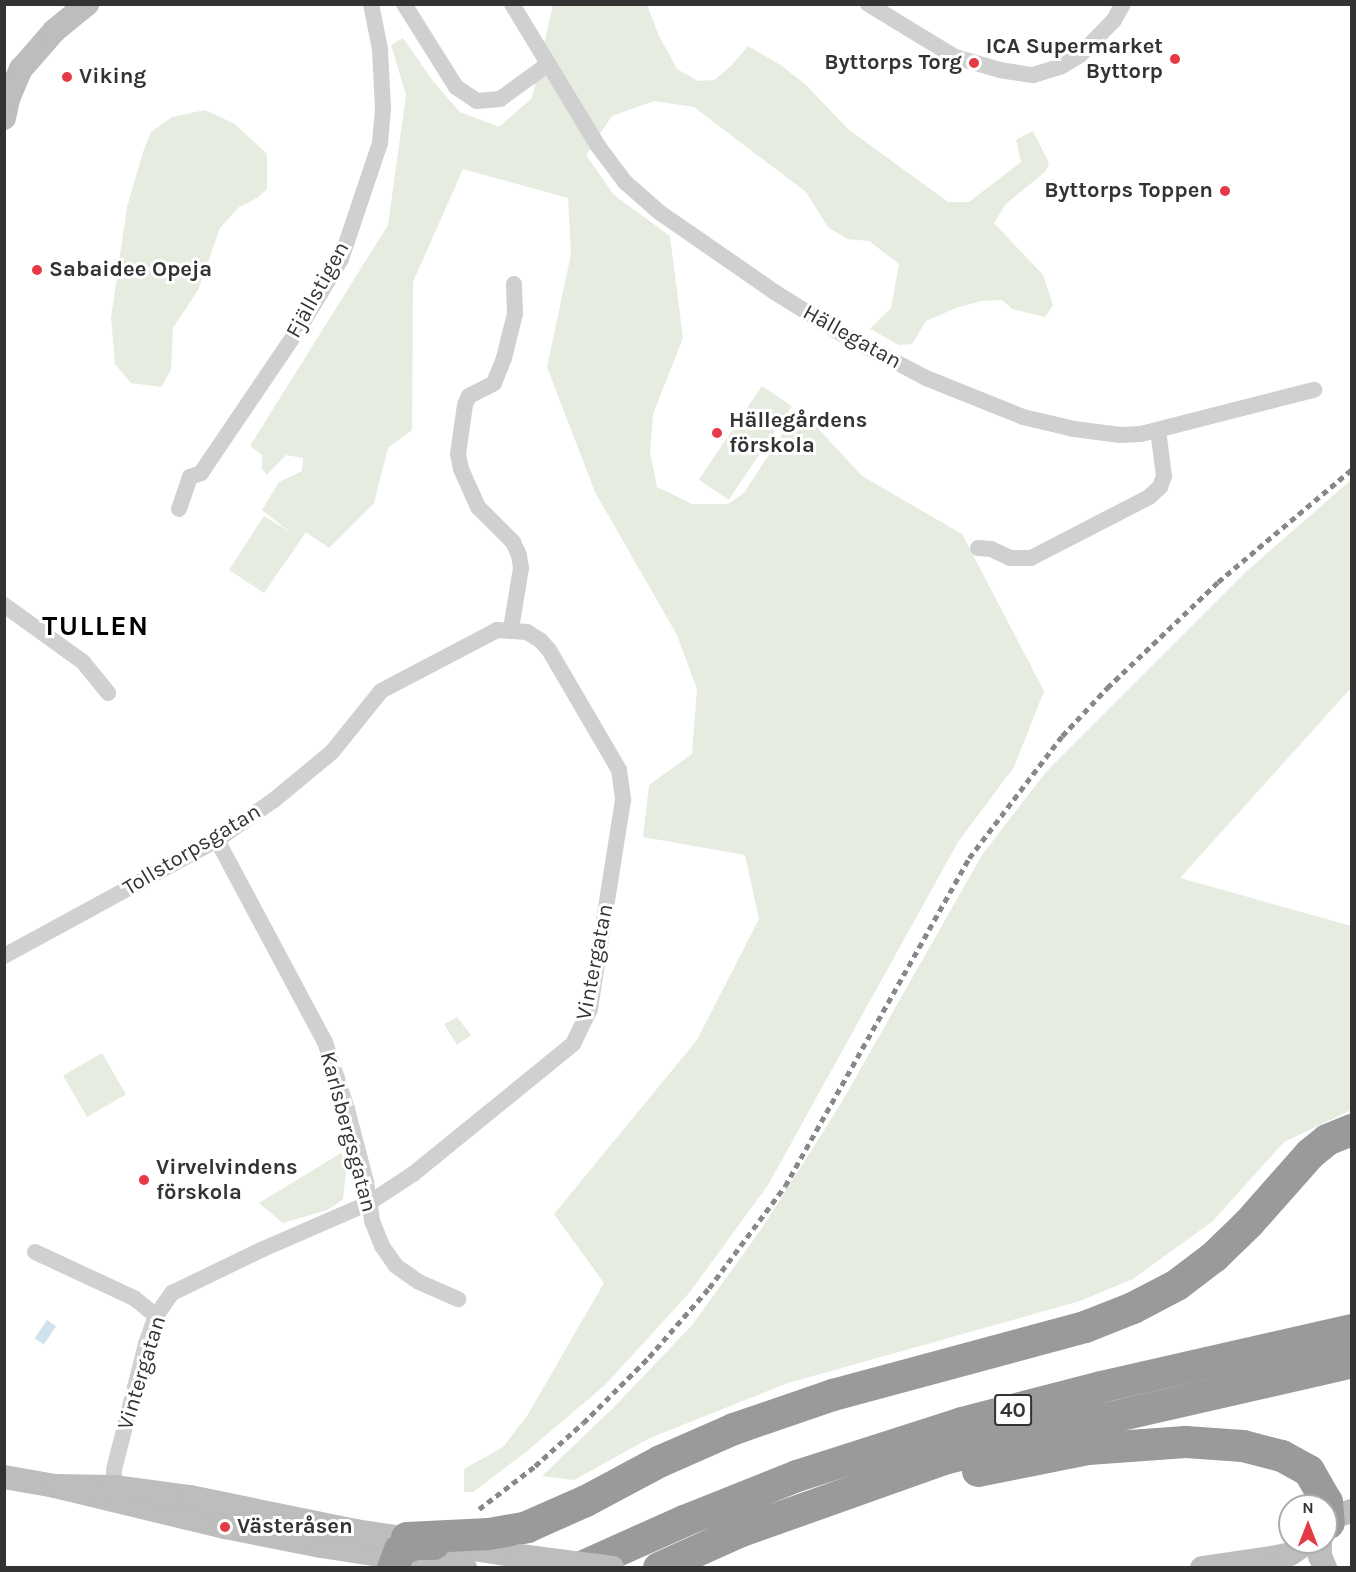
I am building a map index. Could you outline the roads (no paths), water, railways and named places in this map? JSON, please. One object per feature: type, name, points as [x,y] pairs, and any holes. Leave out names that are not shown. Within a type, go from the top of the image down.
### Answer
[{"type":"highway","points":[[411,1554],[527,1527],[586,1501],[661,1461],[734,1429],[833,1395],[1085,1327],[1133,1308],[1177,1285],[1215,1257],[1250,1223],[1310,1154],[1328,1140],[1352,1130]]},
{"type":"highway","name":"40","points":[[579,1568],[684,1521],[798,1476],[962,1423],[1101,1387],[1352,1330]]},
{"type":"highway","name":"40","points":[[659,1568],[739,1532],[944,1459],[1104,1419],[1352,1362]]},
{"type":"highway","points":[[813,1505],[1088,1449],[1204,1443],[1264,1450],[1299,1464],[1316,1480],[1323,1494]]},
{"type":"street","points":[[4,118],[8,99],[21,69],[54,32],[87,4]]},
{"type":"street","name":"Fjällstigen","points":[[179,509],[190,477],[201,473],[298,330],[340,259],[380,143],[383,109],[380,50],[371,4]]},
{"type":"street","points":[[404,4],[456,87],[477,101],[500,99],[547,65]]},
{"type":"street","name":"Hällegatan","points":[[512,4],[598,146],[625,182],[687,232],[842,334],[926,378],[1023,417],[1074,429],[1121,435],[1141,434],[1314,390]]},
{"type":"street","points":[[868,4],[955,57],[1000,70],[1033,75],[1062,66],[1080,56],[1114,20],[1123,4]]},
{"type":"street","points":[[511,629],[521,568],[519,555],[513,542],[478,507],[460,469],[458,454],[465,405],[469,396],[494,383],[504,358],[515,314],[514,284]]},
{"type":"street","points":[[978,548],[991,549],[1010,558],[1032,558],[1149,497],[1160,487],[1164,476],[1158,430]]},
{"type":"street","points":[[4,605],[83,662],[108,693]]},
{"type":"street","name":"Tollstorpsgatan","points":[[4,956],[217,840],[274,800],[332,752],[381,691],[475,639],[497,630],[511,629]]},
{"type":"street","name":"Vintergatan","points":[[114,1487],[114,1470],[127,1416],[156,1316],[172,1293],[185,1285],[369,1203],[422,1168],[573,1044],[590,1009],[623,787],[619,770],[549,650],[540,640],[527,632],[511,629]]},
{"type":"street","name":"Karlsbergsgatan","points":[[217,840],[325,1042],[347,1108],[372,1221],[382,1246],[396,1266],[419,1282],[458,1299]]},
{"type":"street","points":[[35,1252],[134,1298],[156,1316]]},
{"type":"street","points":[[4,1477],[55,1486],[158,1513],[411,1554],[520,1556],[612,1568]]},
{"type":"street","points":[[55,1486],[114,1487],[190,1497],[276,1516],[465,1568]]},
{"type":"street","points":[[1226,1564],[1278,1541]]},
{"type":"street","points":[[1202,1568],[1290,1554]]},
{"type":"street","points":[[1320,1554],[1325,1568]]},
{"type":"water","points":[[47,1320],[56,1326],[44,1344],[35,1338]]},
{"type":"railway","points":[[479,1509],[535,1466],[583,1423],[649,1357],[709,1288],[785,1186],[969,858],[1062,736],[1107,688],[1218,582],[1352,469]]},
{"type":"place","name":"ICA Supermarket Byttorp","points":[[1175,59]]},
{"type":"place","name":"Byttorps Torg","points":[[974,63]]},
{"type":"place","name":"Viking","points":[[67,77]]},
{"type":"place","name":"Byttorps Toppen","points":[[1225,191]]},
{"type":"place","name":"Sabaidee Opeja","points":[[37,270]]},
{"type":"place","name":"Hällegårdens förskola","points":[[717,433]]},
{"type":"place","name":"Virvelvindens förskola","points":[[144,1180]]},
{"type":"place","name":"Västeråsen","points":[[225,1527]]},
{"type":"district","name":"TULLEN","points":[[96,626]]}]
